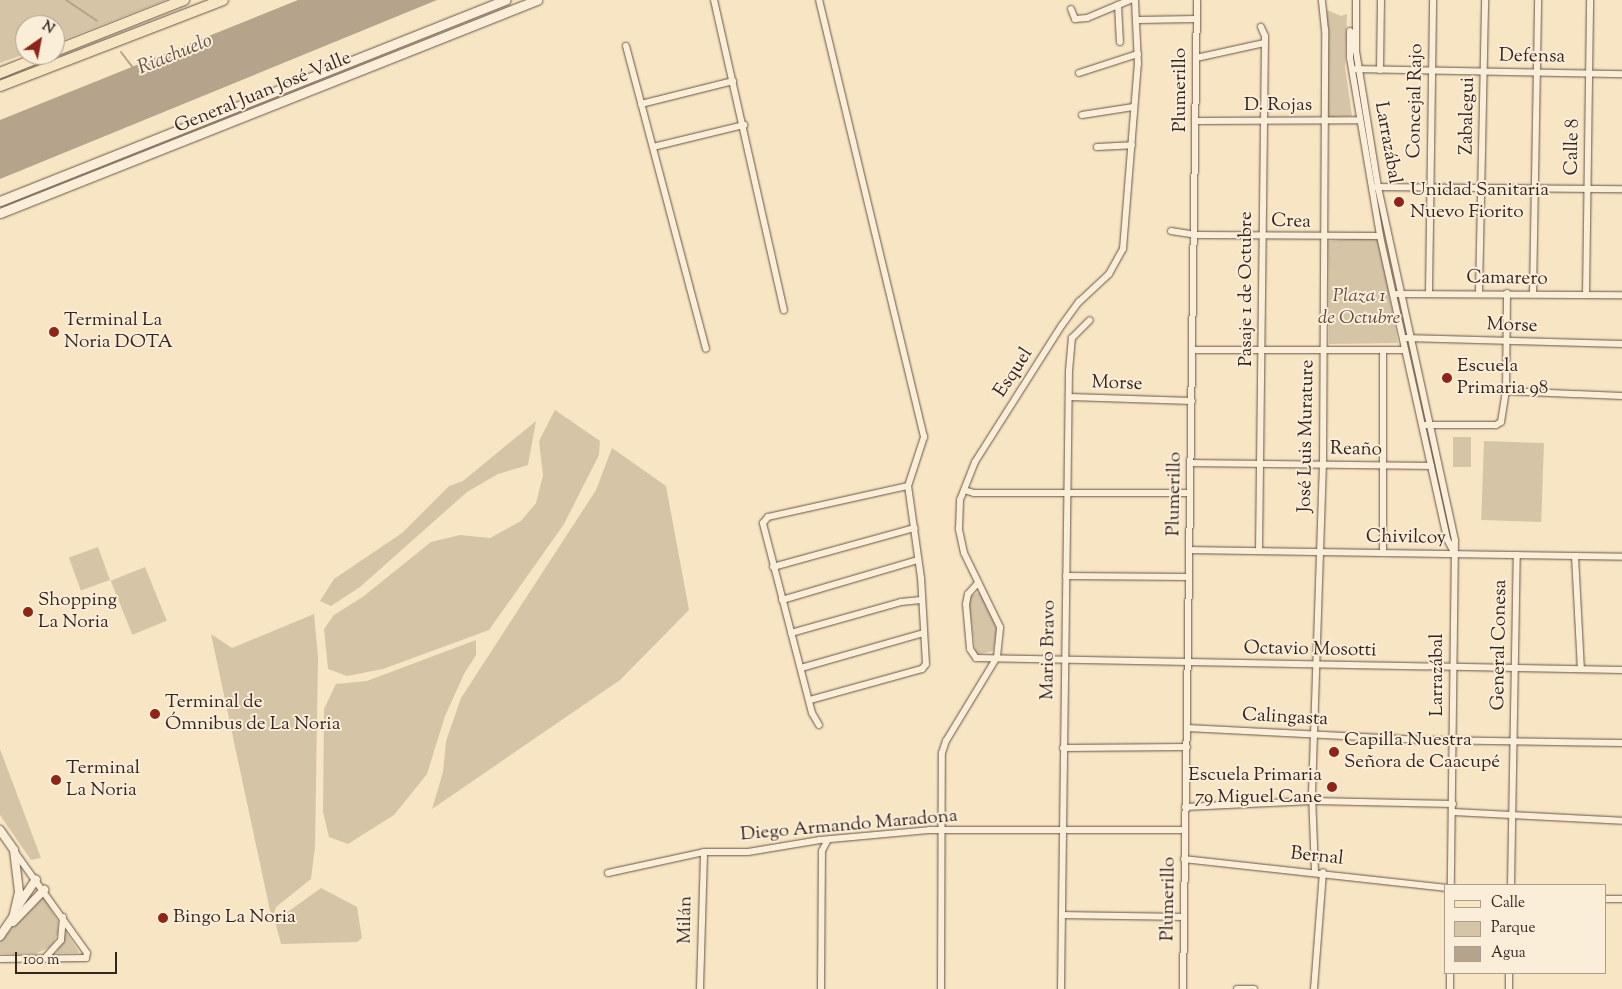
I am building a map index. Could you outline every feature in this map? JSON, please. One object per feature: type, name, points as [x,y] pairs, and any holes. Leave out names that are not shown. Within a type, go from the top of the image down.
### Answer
[{"type":"main road","points":[[65,47],[184,0]]},
{"type":"main road","points":[[0,86],[223,0]]},
{"type":"main road","name":"General Juan José Valle","points":[[0,201],[505,0]]},
{"type":"main road","name":"General Juan José Valle","points":[[0,214],[538,0]]},
{"type":"main road","points":[[0,73],[20,65]]},
{"type":"street","points":[[714,0],[744,125],[784,310]]},
{"type":"street","points":[[810,700],[922,669],[926,664],[915,528],[908,486],[923,445],[923,432],[819,0]]},
{"type":"street","points":[[1071,9],[1075,19],[1092,16],[1130,0]]},
{"type":"street","name":"Esquel","points":[[942,830],[942,753],[946,741],[997,657],[1000,623],[977,584],[960,539],[959,506],[975,462],[1062,325],[1079,302],[1109,274],[1119,259],[1124,244],[1138,54],[1138,20],[1135,0]]},
{"type":"street","name":"Plumerillo","points":[[1183,989],[1189,663],[1190,463],[1196,235],[1197,0]]},
{"type":"street","name":"José Luis Murature","points":[[1315,872],[1313,801],[1321,552],[1324,351],[1325,121],[1322,0]]},
{"type":"street","name":"Larrazábal","points":[[1356,0],[1356,69],[1360,120],[1371,188],[1404,350],[1454,532],[1454,741],[1451,884]]},
{"type":"street","points":[[1380,70],[1382,0]]},
{"type":"street","name":"Concejal Rajo","points":[[1429,293],[1433,0]]},
{"type":"street","name":"Zabalegui","points":[[1479,293],[1486,0]]},
{"type":"street","points":[[1532,294],[1538,0]]},
{"type":"street","name":"Calle 8","points":[[1586,295],[1590,0]]},
{"type":"street","points":[[1118,5],[1120,42]]},
{"type":"street","points":[[1138,20],[1196,20]]},
{"type":"street","name":"Pasaje 1 de Octubre","points":[[1259,551],[1264,43],[1261,27]]},
{"type":"street","name":"Larrazábal","points":[[1350,31],[1378,187],[1426,425],[1431,466],[1449,546],[1455,554]]},
{"type":"street","points":[[1196,58],[1264,43]]},
{"type":"street","points":[[626,46],[706,349]]},
{"type":"street","points":[[1079,73],[1138,54]]},
{"type":"street","name":"Defensa","points":[[1356,69],[1622,74]]},
{"type":"street","points":[[641,104],[732,81]]},
{"type":"street","points":[[1082,115],[1134,107]]},
{"type":"street","name":"D. Rojas","points":[[1196,121],[1360,120]]},
{"type":"street","points":[[653,147],[744,125]]},
{"type":"street","points":[[1097,147],[1132,145]]},
{"type":"street","points":[[1371,188],[1622,189]]},
{"type":"street","name":"Crea","points":[[1171,231],[1196,235],[1323,238],[1380,236]]},
{"type":"street","name":"Camarero","points":[[1392,295],[1400,293],[1622,295]]},
{"type":"street","points":[[1426,425],[1499,424],[1503,419],[1506,391],[1507,294]]},
{"type":"street","name":"Mario Bravo","points":[[1061,989],[1062,748],[1072,338],[1090,320]]},
{"type":"street","name":"Morse","points":[[1402,339],[1622,344]]},
{"type":"street","points":[[1194,350],[1404,350]]},
{"type":"street","points":[[1383,351],[1383,553]]},
{"type":"street","points":[[1506,391],[1622,396]]},
{"type":"street","name":"Morse","points":[[1070,396],[1192,401]]},
{"type":"street","name":"Reaño","points":[[1190,463],[1431,466]]},
{"type":"street","points":[[819,725],[810,700],[763,529],[768,517],[908,486]]},
{"type":"street","points":[[964,490],[974,493],[1190,493]]},
{"type":"street","points":[[773,567],[915,528]]},
{"type":"street","name":"Chivilcoy","points":[[1189,550],[1622,557]]},
{"type":"street","name":"General Conesa","points":[[1511,884],[1517,556]]},
{"type":"street","points":[[1575,556],[1581,669]]},
{"type":"street","points":[[782,600],[918,560]]},
{"type":"street","points":[[1066,576],[1189,577]]},
{"type":"street","name":"Octavio Mosotti","points":[[977,584],[967,598],[971,652],[976,658],[1622,670]]},
{"type":"street","points":[[791,633],[901,602],[921,600]]},
{"type":"street","points":[[801,668],[924,633]]},
{"type":"street","name":"Calingasta","points":[[1187,728],[1454,741],[1513,740],[1622,743]]},
{"type":"street","points":[[1062,748],[1186,747]]},
{"type":"street","points":[[1186,807],[1313,801],[1453,804]]},
{"type":"street","points":[[1453,812],[1622,820]]},
{"type":"street","points":[[0,830],[86,948],[86,958],[0,959]]},
{"type":"street","points":[[941,989],[942,830]]},
{"type":"street","name":"Diego Armando Maradona","points":[[608,873],[704,852],[748,852],[942,830],[1185,830]]},
{"type":"street","points":[[821,989],[822,851],[827,842]]},
{"type":"street","points":[[14,850],[19,882],[16,910]]},
{"type":"street","name":"Milán","points":[[700,989],[704,852]]},
{"type":"street","name":"Bernal","points":[[1184,859],[1323,872],[1444,888]]},
{"type":"street","points":[[1314,989],[1323,872]]},
{"type":"street","points":[[8,927],[16,910],[36,879]]},
{"type":"street","points":[[0,936],[44,890]]},
{"type":"street","points":[[1607,899],[1622,899]]},
{"type":"street","points":[[1062,915],[1183,917]]},
{"type":"street","points":[[44,959],[61,940],[63,917]]},
{"type":"street","points":[[1450,974],[1450,989]]},
{"type":"street","points":[[1509,974],[1509,989]]},
{"type":"street","points":[[1237,989],[1254,989]]},
{"type":"green space","points":[[0,0],[166,0],[65,39],[65,15],[15,15],[15,58],[0,63]]},
{"type":"green space","points":[[1327,10],[1341,16],[1347,14],[1345,67],[1352,116],[1327,117]]},
{"type":"green space","name":"Plaza 1 de Octubre","points":[[1373,237],[1380,242],[1398,343],[1329,344],[1328,241]]},
{"type":"green space","points":[[555,410],[600,441],[599,455],[564,524],[489,630],[383,669],[347,676],[328,669],[324,629],[334,615],[364,596],[431,542],[460,535],[490,538],[521,521],[536,503],[543,475],[539,441]]},
{"type":"green space","points":[[536,421],[528,465],[498,474],[467,492],[360,587],[331,606],[320,601],[334,579],[402,533],[449,486],[463,481]]},
{"type":"green space","points":[[1453,437],[1471,437],[1471,467],[1453,467]]},
{"type":"green space","points":[[1484,441],[1544,443],[1541,522],[1481,520]]},
{"type":"green space","points":[[612,448],[666,486],[689,610],[620,680],[432,809],[443,772],[446,741],[461,698],[596,490]]},
{"type":"green space","points":[[98,547],[110,580],[81,590],[69,558]]},
{"type":"green space","points":[[145,567],[167,621],[132,635],[111,581]]},
{"type":"green space","points":[[979,592],[993,614],[997,633],[993,651],[976,655],[969,603],[971,596]]},
{"type":"green space","points":[[314,614],[318,657],[315,847],[311,879],[276,907],[272,920],[211,634],[232,648]]},
{"type":"green space","points":[[476,640],[476,655],[464,674],[445,716],[427,774],[394,815],[348,844],[329,837],[323,812],[324,709],[336,684],[367,681]]},
{"type":"green space","points":[[0,749],[41,858],[31,860],[0,815]]},
{"type":"green space","points":[[321,888],[357,907],[362,938],[357,942],[281,944],[275,921]]},
{"type":"green space","points":[[42,895],[58,921],[58,933],[52,946],[35,954],[0,954],[0,941]]},
{"type":"green space","points":[[66,932],[79,952],[78,953],[56,953]]},
{"type":"water","name":"Riachuelo","points":[[298,0],[437,0],[0,179],[0,120]]},
{"type":"waterway","points":[[66,0],[97,21]]},
{"type":"waterway","points":[[121,52],[133,68]]},
{"type":"place","name":"Unidad Sanitaria Nuevo Fiorito","points":[[1399,202]]},
{"type":"place","name":"Terminal La Noria DOTA","points":[[54,332]]},
{"type":"place","name":"Escuela Primaria 98","points":[[1447,378]]},
{"type":"place","name":"Shopping La Noria","points":[[28,612]]},
{"type":"place","name":"Terminal de Ómnibus de La Noria","points":[[155,714]]},
{"type":"place","name":"Capilla Nuestra Señora de Caacupé","points":[[1334,752]]},
{"type":"place","name":"Terminal La Noria","points":[[56,780]]},
{"type":"place","name":"Escuela Primaria 79 Miguel Cane","points":[[1332,787]]},
{"type":"place","name":"Bingo La Noria","points":[[163,918]]}]
